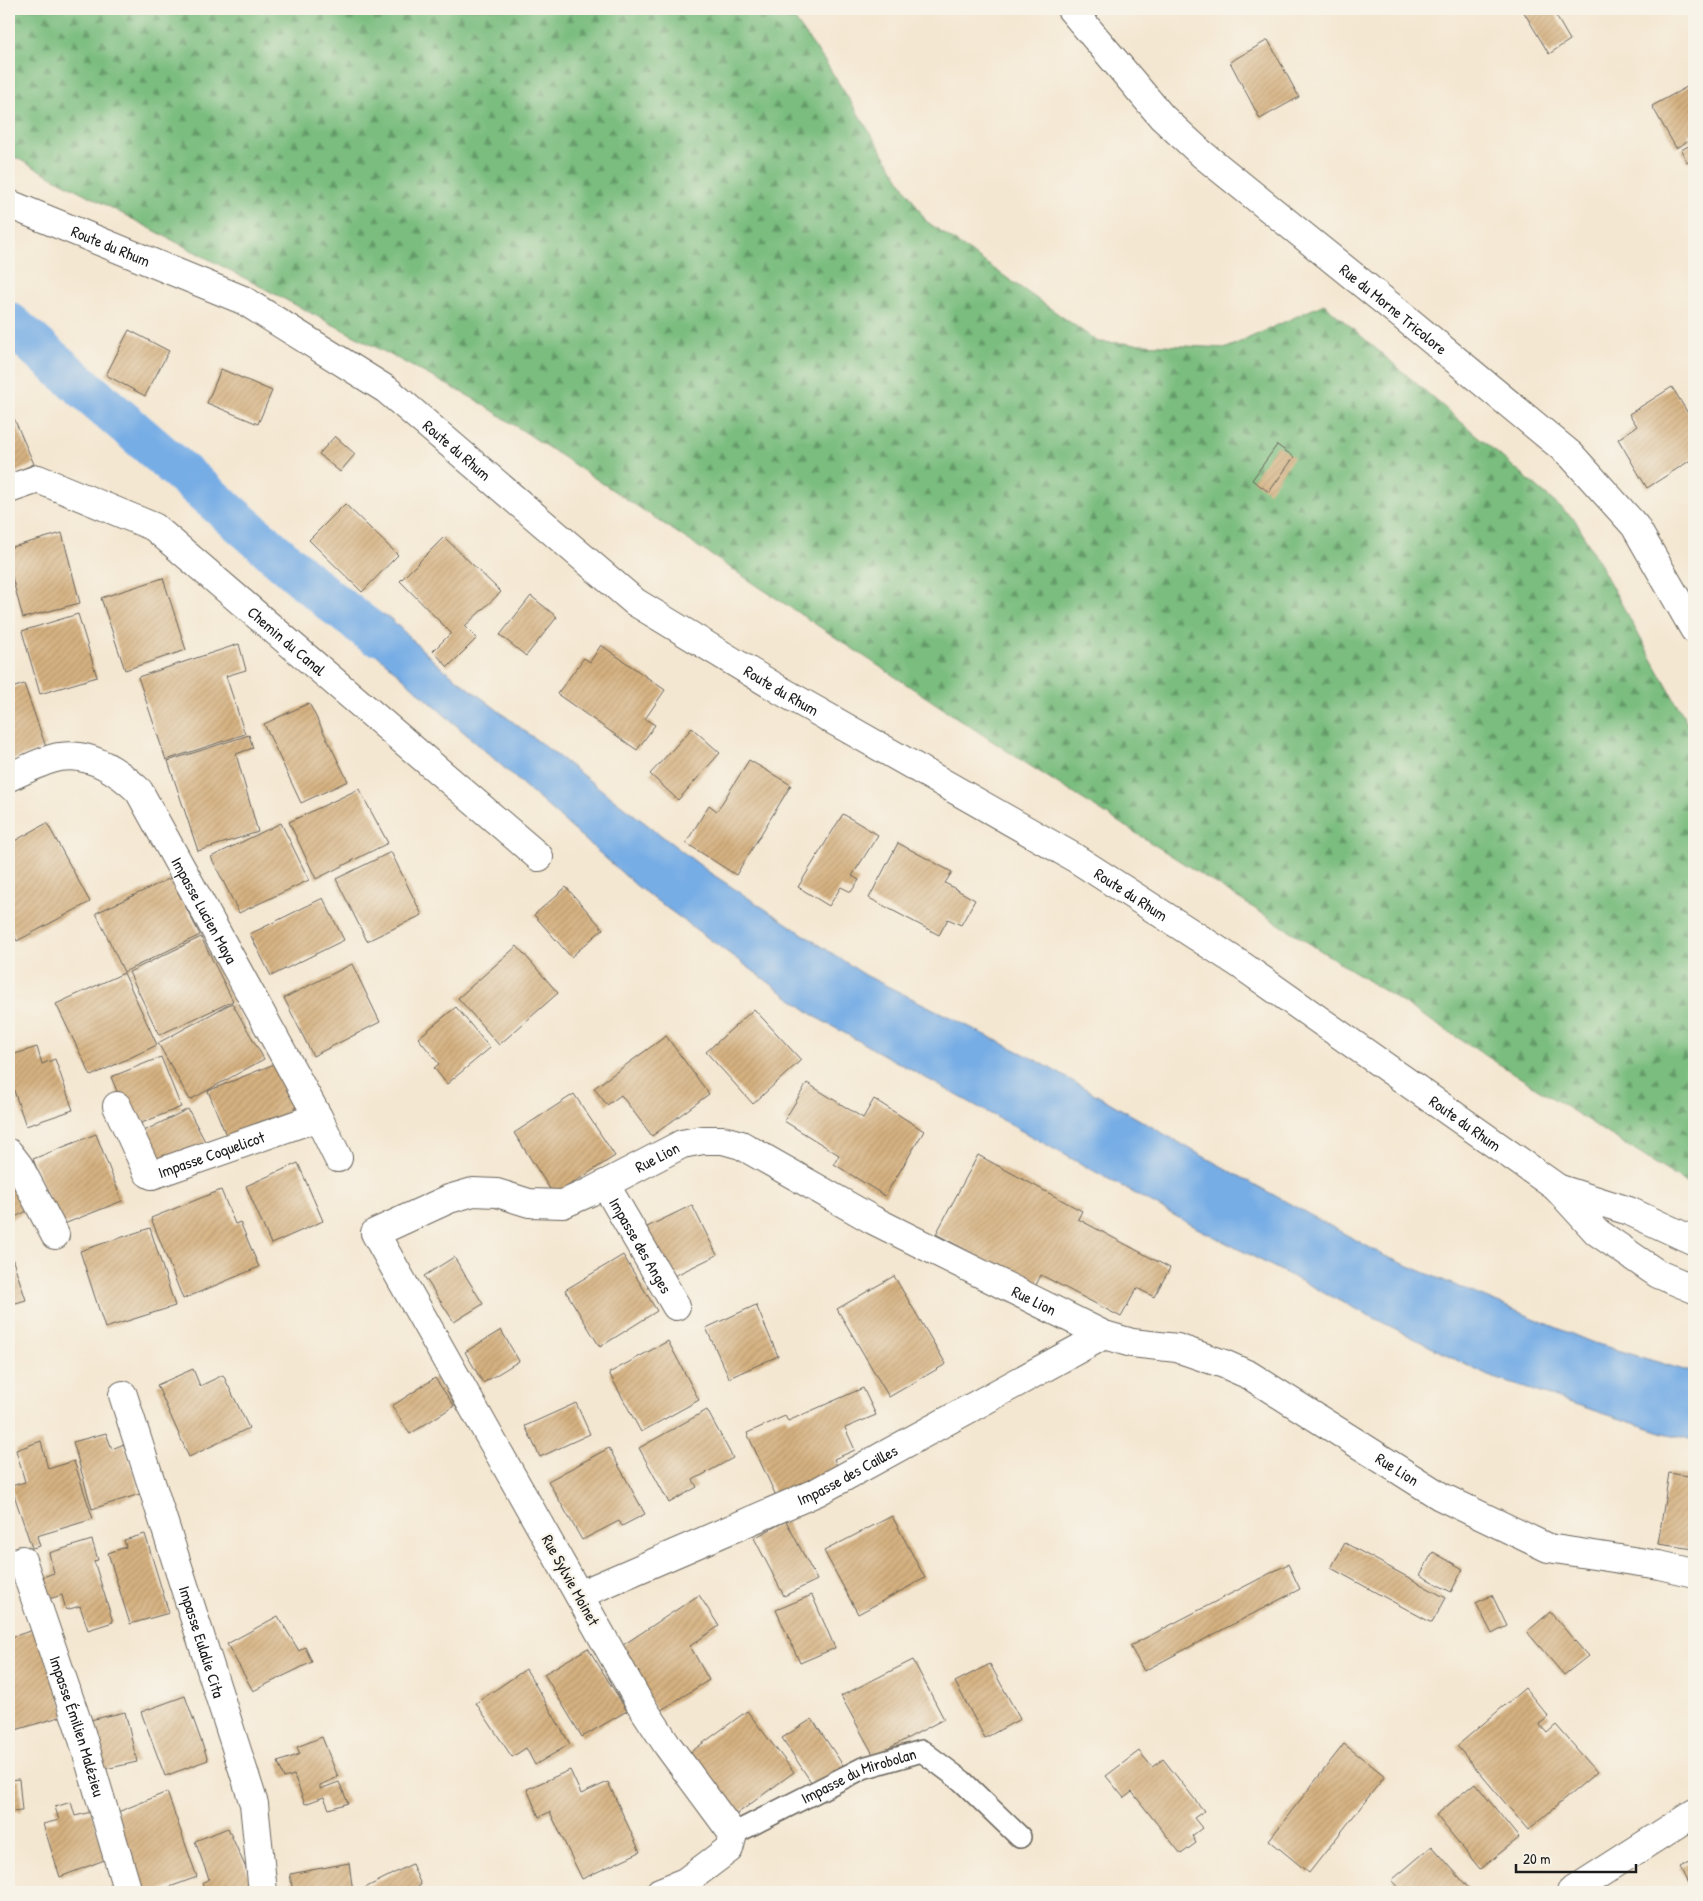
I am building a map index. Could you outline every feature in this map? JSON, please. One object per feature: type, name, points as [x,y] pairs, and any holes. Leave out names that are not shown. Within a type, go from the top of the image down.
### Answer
[{"type":"street","name":"Rue du Morne Tricolore","points":[[1071,9],[1162,117],[1202,154],[1399,312],[1571,455],[1635,526],[1694,629]]},
{"type":"street","name":"Route du Rhum","points":[[9,204],[243,300],[387,390],[636,602],[780,690],[1075,858],[1241,965],[1556,1187],[1597,1232],[1658,1274],[1694,1289]]},
{"type":"street","name":"Chemin du Canal","points":[[9,489],[38,479],[154,527],[539,857]]},
{"type":"street","name":"Impasse Lucien Maya","points":[[9,777],[59,757],[81,756],[102,764],[123,776],[139,791],[318,1117],[338,1158]]},
{"type":"street","name":"Impasse Coquelicot","points":[[117,1106],[148,1173],[152,1176],[318,1117]]},
{"type":"street","name":"Rue Lion","points":[[375,1233],[449,1199],[474,1192],[497,1193],[529,1203],[563,1204],[682,1144],[703,1140],[723,1140],[741,1145],[873,1220],[1104,1335],[1132,1342],[1177,1348],[1224,1364],[1249,1376],[1440,1496],[1548,1548],[1659,1565],[1694,1573]]},
{"type":"street","points":[[9,1153],[19,1166],[55,1235]]},
{"type":"street","name":"Impasse des Anges","points":[[605,1184],[676,1306]]},
{"type":"street","name":"Route du Rhum","points":[[1556,1187],[1629,1211],[1694,1241]]},
{"type":"street","name":"Rue Sylvie Moinet","points":[[375,1233],[639,1702],[668,1746],[732,1834]]},
{"type":"street","name":"Impasse des Cailles","points":[[579,1595],[817,1492],[1104,1335]]},
{"type":"street","name":"Impasse Eulalie Cita","points":[[123,1395],[254,1804],[263,1892]]},
{"type":"street","name":"Impasse Émilien Malézieu","points":[[22,1560],[82,1733],[128,1892]]},
{"type":"street","points":[[1571,1892],[1694,1813]]},
{"type":"street","points":[[660,1892],[685,1882],[729,1849],[732,1834]]},
{"type":"lane","name":"Impasse du Mirobolan","points":[[732,1834],[863,1768],[922,1751],[962,1781],[1020,1837]]},
{"type":"green space","points":[[9,9],[787,9],[826,63],[926,221],[1098,342],[1227,348],[1324,304],[1575,520],[1694,735],[1694,1188],[1021,760],[478,401],[9,154]]},
{"type":"water","points":[[328,599],[363,605],[390,618],[436,663],[709,872],[865,975],[1036,1060],[1199,1154],[1385,1256],[1591,1342],[1694,1373],[1694,1440],[1664,1433],[1488,1376],[1199,1229],[819,1019],[638,887],[357,637]]},
{"type":"building","points":[[1522,9],[1552,9],[1570,40],[1549,54]]},
{"type":"building","points":[[1268,40],[1299,97],[1260,119],[1230,62]]},
{"type":"building","points":[[1694,83],[1694,132],[1688,135],[1690,140],[1676,148],[1652,106]]},
{"type":"building","points":[[1694,143],[1694,159],[1687,162],[1681,150]]},
{"type":"building","points":[[129,330],[169,351],[145,396],[106,375]]},
{"type":"building","points":[[221,369],[272,391],[258,424],[207,403]]},
{"type":"building","points":[[1672,387],[1694,423],[1694,458],[1647,488],[1618,439],[1637,426],[1629,414]]},
{"type":"building","points":[[9,407],[34,464],[9,475]]},
{"type":"building","points":[[335,436],[355,454],[340,472],[319,454]]},
{"type":"building","points":[[1277,445],[1294,457],[1269,492],[1252,480]]},
{"type":"building","points":[[345,504],[398,555],[362,592],[309,540]]},
{"type":"building","points":[[62,533],[80,603],[23,618],[9,566],[9,548]]},
{"type":"building","points":[[444,537],[501,592],[465,626],[477,638],[448,667],[433,651],[451,633],[400,581]]},
{"type":"building","points":[[163,578],[186,650],[125,670],[101,598]]},
{"type":"building","points":[[531,596],[557,617],[526,656],[500,635]]},
{"type":"building","points":[[78,614],[97,677],[40,694],[22,631]]},
{"type":"building","points":[[239,644],[246,670],[226,676],[245,734],[166,760],[138,677]]},
{"type":"building","points":[[601,645],[665,690],[645,719],[655,725],[637,750],[557,694],[584,658],[590,662]]},
{"type":"building","points":[[24,684],[46,747],[9,761],[9,689]]},
{"type":"building","points":[[309,703],[348,781],[301,803],[264,724]]},
{"type":"building","points":[[692,728],[720,753],[678,800],[650,774]]},
{"type":"building","points":[[249,735],[253,748],[236,754],[258,832],[198,851],[168,761]]},
{"type":"building","points":[[749,760],[791,785],[736,875],[686,843],[709,805],[717,811]]},
{"type":"building","points":[[359,789],[388,843],[316,879],[289,822]]},
{"type":"building","points":[[843,814],[878,835],[852,876],[859,880],[851,892],[841,887],[829,906],[798,887]]},
{"type":"building","points":[[47,823],[90,902],[17,941],[9,926],[9,844]]},
{"type":"building","points":[[281,823],[309,880],[239,913],[211,857]]},
{"type":"building","points":[[898,843],[952,872],[945,883],[975,900],[961,925],[948,919],[939,935],[869,898]]},
{"type":"building","points":[[391,852],[422,915],[367,941],[336,879]]},
{"type":"building","points":[[171,878],[200,935],[124,972],[96,913]]},
{"type":"building","points":[[566,887],[603,929],[571,957],[534,915]]},
{"type":"building","points":[[323,898],[344,940],[271,976],[250,934]]},
{"type":"building","points":[[201,937],[233,1001],[159,1035],[129,972]]},
{"type":"building","points":[[517,946],[558,993],[499,1045],[458,998]]},
{"type":"building","points":[[352,964],[380,1022],[313,1056],[284,998]]},
{"type":"building","points":[[124,973],[157,1045],[91,1076],[56,1004]]},
{"type":"building","points":[[232,1003],[264,1059],[190,1100],[158,1043]]},
{"type":"building","points":[[456,1007],[490,1048],[447,1084],[434,1068],[439,1064],[418,1038]]},
{"type":"building","points":[[754,1009],[801,1060],[753,1104],[706,1052]]},
{"type":"building","points":[[666,1036],[709,1094],[652,1136],[621,1095],[607,1105],[594,1088]]},
{"type":"building","points":[[37,1047],[42,1064],[55,1059],[73,1110],[26,1126],[9,1076],[9,1056]]},
{"type":"building","points":[[161,1057],[181,1107],[132,1127],[111,1077]]},
{"type":"building","points":[[284,1060],[302,1104],[294,1108],[298,1117],[230,1145],[208,1091]]},
{"type":"building","points":[[807,1083],[863,1118],[874,1099],[924,1131],[885,1196],[834,1164],[839,1155],[784,1121]]},
{"type":"building","points":[[574,1094],[615,1156],[554,1195],[514,1133]]},
{"type":"building","points":[[188,1109],[207,1145],[158,1169],[140,1133]]},
{"type":"building","points":[[96,1134],[122,1201],[59,1226],[33,1159]]},
{"type":"building","points":[[978,1155],[1082,1211],[1078,1219],[1170,1268],[1154,1297],[1137,1288],[1121,1317],[1041,1275],[1035,1287],[936,1234]]},
{"type":"building","points":[[298,1163],[323,1221],[271,1244],[246,1186]]},
{"type":"building","points":[[15,1175],[31,1209],[9,1220],[9,1178]]},
{"type":"building","points":[[221,1190],[235,1224],[240,1222],[259,1267],[183,1299],[151,1218]]},
{"type":"building","points":[[692,1205],[717,1255],[670,1278],[645,1228]]},
{"type":"building","points":[[150,1228],[175,1306],[105,1328],[80,1251]]},
{"type":"building","points":[[9,1249],[26,1300],[9,1305]]},
{"type":"building","points":[[623,1255],[657,1311],[600,1347],[565,1290]]},
{"type":"building","points":[[454,1257],[483,1304],[454,1322],[424,1276]]},
{"type":"building","points":[[894,1276],[946,1364],[889,1397],[837,1309]]},
{"type":"building","points":[[756,1305],[778,1356],[729,1378],[706,1328]]},
{"type":"building","points":[[501,1330],[519,1361],[483,1383],[465,1352]]},
{"type":"building","points":[[668,1341],[699,1400],[641,1432],[609,1373]]},
{"type":"building","points":[[193,1369],[200,1386],[223,1375],[249,1428],[189,1457],[157,1385]]},
{"type":"building","points":[[435,1378],[454,1406],[410,1434],[392,1406]]},
{"type":"building","points":[[863,1388],[876,1415],[845,1428],[855,1450],[834,1459],[839,1471],[777,1498],[747,1433],[785,1416],[788,1421]]},
{"type":"building","points":[[576,1403],[590,1434],[540,1457],[525,1426]]},
{"type":"building","points":[[707,1410],[733,1458],[693,1480],[697,1487],[669,1503],[639,1448]]},
{"type":"building","points":[[106,1433],[112,1449],[124,1444],[140,1494],[92,1509],[73,1442]]},
{"type":"building","points":[[41,1441],[48,1469],[74,1461],[93,1519],[37,1536],[40,1546],[32,1548],[11,1486],[25,1482],[16,1450]]},
{"type":"building","points":[[609,1448],[645,1514],[622,1526],[619,1521],[582,1540],[548,1481]]},
{"type":"building","points":[[1669,1473],[1694,1477],[1694,1549],[1658,1544]]},
{"type":"building","points":[[892,1516],[925,1578],[858,1614],[824,1551]]},
{"type":"building","points":[[786,1521],[817,1580],[784,1596],[754,1538]]},
{"type":"building","points":[[145,1534],[169,1613],[130,1624],[108,1553],[126,1547],[124,1540]]},
{"type":"building","points":[[92,1540],[98,1560],[94,1561],[113,1622],[88,1630],[80,1606],[66,1610],[62,1595],[49,1599],[43,1577],[54,1573],[49,1553]]},
{"type":"building","points":[[1345,1543],[1446,1598],[1432,1623],[1331,1568]]},
{"type":"building","points":[[1433,1552],[1463,1569],[1451,1592],[1420,1575]]},
{"type":"building","points":[[1288,1564],[1300,1589],[1144,1671],[1130,1646]]},
{"type":"building","points":[[699,1595],[719,1626],[690,1646],[709,1680],[658,1712],[617,1649]]},
{"type":"building","points":[[812,1595],[835,1648],[800,1663],[776,1610]]},
{"type":"building","points":[[1492,1595],[1507,1626],[1492,1634],[1476,1603]]},
{"type":"building","points":[[1550,1612],[1588,1656],[1564,1675],[1527,1632]]},
{"type":"building","points":[[278,1616],[299,1651],[305,1647],[312,1662],[253,1691],[227,1644]]},
{"type":"building","points":[[36,1629],[66,1715],[9,1732],[9,1638]]},
{"type":"building","points":[[588,1648],[627,1711],[582,1737],[544,1674]]},
{"type":"building","points":[[913,1660],[944,1719],[874,1756],[841,1696]]},
{"type":"building","points":[[990,1664],[1020,1719],[985,1738],[955,1682]]},
{"type":"building","points":[[526,1669],[570,1744],[535,1765],[526,1748],[512,1757],[476,1703]]},
{"type":"building","points":[[1525,1688],[1549,1717],[1539,1724],[1547,1733],[1556,1725],[1597,1772],[1528,1830],[1457,1746]]},
{"type":"building","points":[[185,1696],[208,1760],[165,1776],[141,1712]]},
{"type":"building","points":[[747,1711],[794,1772],[734,1816],[688,1754]]},
{"type":"building","points":[[125,1712],[137,1762],[101,1770],[90,1720]]},
{"type":"building","points":[[812,1719],[847,1771],[817,1791],[782,1738]]},
{"type":"building","points":[[322,1737],[338,1777],[320,1785],[320,1789],[339,1782],[348,1803],[329,1809],[324,1797],[305,1804],[294,1775],[284,1778],[278,1762],[300,1754],[297,1747]]},
{"type":"building","points":[[1344,1744],[1385,1776],[1309,1873],[1269,1840]]},
{"type":"building","points":[[1139,1751],[1152,1767],[1163,1759],[1204,1811],[1194,1818],[1202,1828],[1192,1836],[1196,1843],[1181,1854],[1132,1792],[1124,1798],[1106,1776]]},
{"type":"building","points":[[570,1770],[581,1794],[608,1782],[640,1852],[582,1879],[550,1812],[539,1817],[527,1789]]},
{"type":"building","points":[[19,1779],[22,1811],[9,1812],[9,1780]]},
{"type":"building","points":[[1475,1783],[1519,1838],[1480,1869],[1436,1815]]},
{"type":"building","points":[[167,1792],[197,1877],[156,1892],[141,1892],[113,1814]]},
{"type":"building","points":[[71,1802],[75,1816],[91,1812],[107,1859],[60,1877],[43,1824],[59,1820],[55,1807]]},
{"type":"building","points":[[228,1828],[253,1884],[229,1892],[206,1892],[202,1883],[209,1879],[195,1841]]},
{"type":"building","points":[[1432,1846],[1472,1892],[1403,1892],[1392,1880]]},
{"type":"building","points":[[1694,1860],[1694,1892],[1692,1892],[1680,1867]]},
{"type":"building","points":[[349,1863],[353,1892],[293,1892],[290,1874]]},
{"type":"building","points":[[412,1864],[421,1885],[408,1892],[364,1892],[363,1889]]},
{"type":"waterway","points":[[9,323],[328,599],[374,634]]}]
